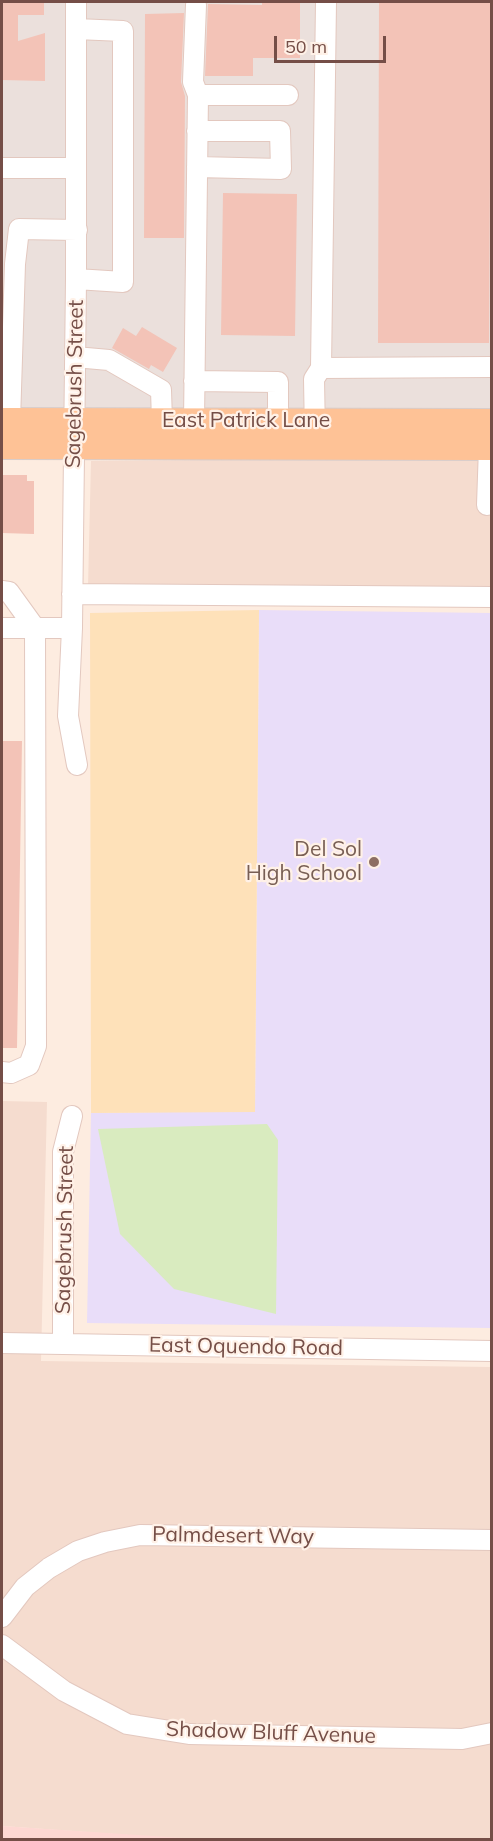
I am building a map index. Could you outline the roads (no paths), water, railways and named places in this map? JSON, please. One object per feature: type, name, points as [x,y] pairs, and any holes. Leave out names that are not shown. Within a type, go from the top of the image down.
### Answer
[{"type":"main road","name":"East Patrick Lane","points":[[6,421],[74,433],[315,434],[490,447]]},
{"type":"main road","name":"East Patrick Lane","points":[[2,446],[162,421],[278,421],[315,434],[492,422]]},
{"type":"street","name":"Sagebrush Street","points":[[76,2],[77,230],[72,628],[68,716],[77,765]]},
{"type":"street","points":[[315,434],[314,379],[321,368],[326,2]]},
{"type":"street","points":[[194,421],[198,131],[198,95],[194,82],[196,5]]},
{"type":"street","points":[[76,29],[123,31],[123,282],[76,279]]},
{"type":"street","points":[[198,95],[288,95]]},
{"type":"street","points":[[197,167],[281,169],[280,131],[198,131]]},
{"type":"street","points":[[2,168],[76,168]]},
{"type":"street","points":[[6,421],[19,229],[77,230]]},
{"type":"street","points":[[75,357],[109,360],[161,390],[162,421]]},
{"type":"street","points":[[321,368],[492,367]]},
{"type":"street","points":[[194,381],[278,382],[278,421]]},
{"type":"street","points":[[487,505],[490,447]]},
{"type":"street","points":[[2,591],[9,592],[34,628],[36,1046],[29,1065],[11,1073],[2,1072]]},
{"type":"street","points":[[72,594],[492,597]]},
{"type":"street","points":[[2,628],[72,628]]},
{"type":"street","name":"Sagebrush Street","points":[[63,1344],[63,1152],[72,1116]]},
{"type":"street","name":"East Oquendo Road","points":[[2,1343],[492,1351]]},
{"type":"street","name":"Palmdesert Way","points":[[2,1617],[25,1587],[49,1568],[78,1551],[105,1542],[140,1535],[492,1540]]},
{"type":"street","name":"Shadow Bluff Avenue","points":[[2,1646],[64,1691],[127,1724],[189,1734],[462,1739],[492,1733]]},
{"type":"place","name":"Del Sol High School","points":[[374,862]]}]
